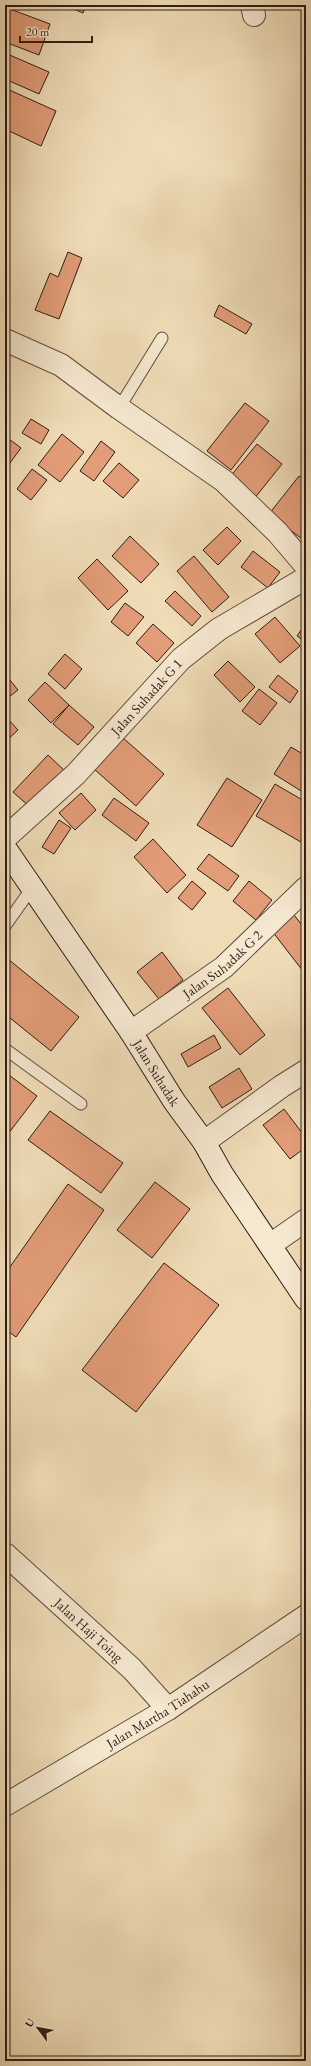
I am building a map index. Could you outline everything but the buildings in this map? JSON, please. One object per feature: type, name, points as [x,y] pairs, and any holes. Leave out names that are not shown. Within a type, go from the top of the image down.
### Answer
[{"type":"street","points":[[5,340],[61,365],[119,408],[224,481],[277,532],[306,566]]},
{"type":"street","name":"Jalan Suhadak G 1","points":[[5,838],[76,774],[181,659],[219,629],[306,578]]},
{"type":"street","name":"Jalan Suhadak","points":[[5,848],[131,1032],[174,1101],[204,1142],[222,1174],[306,1299]]},
{"type":"street","name":"Jalan Suhadak G 2","points":[[131,1032],[224,967],[306,888]]},
{"type":"street","points":[[204,1142],[282,1086],[306,1071]]},
{"type":"street","points":[[270,1245],[306,1220]]},
{"type":"street","name":"Jalan Haji Toing","points":[[5,1554],[132,1669],[168,1709]]},
{"type":"street","name":"Jalan Martha Tiahahu","points":[[5,1805],[168,1709],[306,1617]]},
{"type":"lane","points":[[119,408],[162,338]]},
{"type":"lane","points":[[5,926],[32,888]]},
{"type":"lane","points":[[5,1048],[81,1104]]}]
